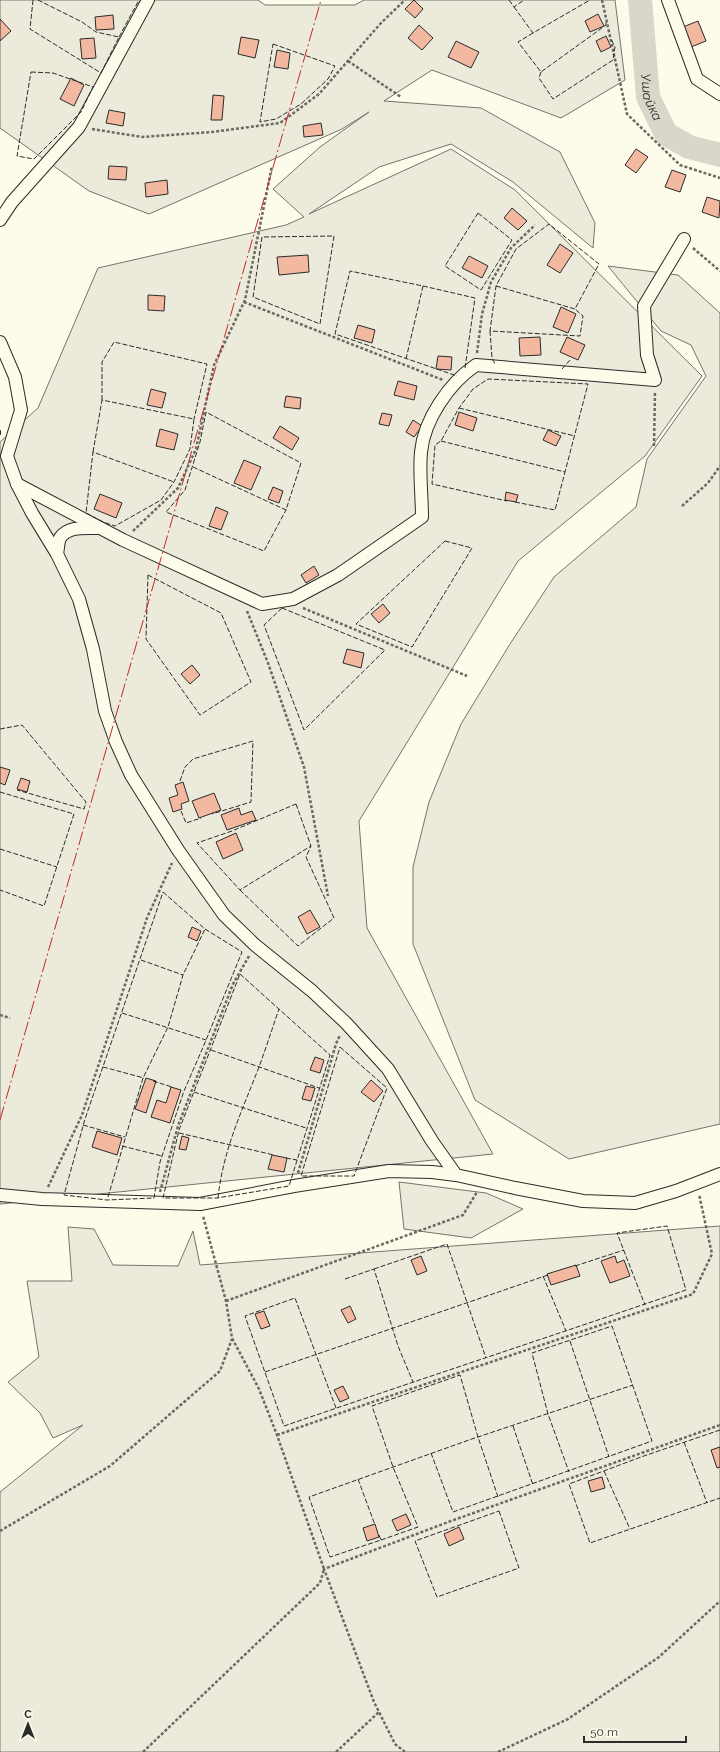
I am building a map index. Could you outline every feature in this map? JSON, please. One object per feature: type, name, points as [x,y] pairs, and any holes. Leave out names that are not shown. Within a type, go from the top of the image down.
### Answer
[{"type":"street","points":[[0,220],[12,202],[78,127],[148,0]]},
{"type":"street","points":[[668,0],[697,80],[720,94]]},
{"type":"street","points":[[18,484],[123,540],[262,604],[293,599],[338,575],[422,517],[421,452],[428,428],[441,400],[465,373],[476,365],[655,380],[647,355],[644,306],[684,239]]},
{"type":"street","points":[[0,342],[15,377],[21,410],[7,456],[32,513],[57,554],[79,599],[93,650],[105,711],[116,742],[131,775],[178,850],[224,915],[256,945],[346,1023],[388,1069],[432,1141],[456,1175]]},
{"type":"street","points":[[57,554],[60,538],[68,531],[79,528],[102,529]]},
{"type":"street","points":[[0,1195],[42,1199],[200,1204],[294,1186],[389,1171],[432,1172],[456,1175],[583,1201],[635,1203],[697,1184],[720,1174]]},
{"type":"path","points":[[78,127],[142,137],[212,132],[280,123],[320,94],[380,23],[405,0]]},
{"type":"path","points":[[602,0],[627,114],[680,165],[720,178]]},
{"type":"path","points":[[348,61],[401,97]]},
{"type":"path","points":[[123,540],[178,488],[196,449],[214,365],[244,302],[272,166]]},
{"type":"path","points":[[476,365],[482,314],[491,282],[511,248],[535,225]]},
{"type":"path","points":[[684,239],[720,271]]},
{"type":"path","points":[[244,302],[454,384]]},
{"type":"path","points":[[654,446],[655,380]]},
{"type":"path","points":[[682,506],[708,483],[720,466]]},
{"type":"path","points":[[240,594],[268,663],[304,767],[328,896]]},
{"type":"path","points":[[285,601],[467,676]]},
{"type":"path","points":[[42,1199],[82,1115],[147,918],[178,850]]},
{"type":"path","points":[[157,1202],[178,1126],[233,984],[256,945]]},
{"type":"path","points":[[0,1015],[10,1018]]},
{"type":"path","points":[[294,1186],[336,1044],[346,1023]]},
{"type":"path","points":[[226,1301],[463,1215],[484,1181]]},
{"type":"path","points":[[277,1435],[692,1294],[712,1254],[697,1184]]},
{"type":"path","points":[[200,1204],[226,1301],[232,1338],[259,1388],[324,1569],[378,1712],[395,1744],[405,1752]]},
{"type":"path","points":[[0,1531],[110,1466],[220,1371],[232,1338]]},
{"type":"path","points":[[324,1569],[451,1521],[720,1425]]},
{"type":"path","points":[[143,1752],[320,1583],[324,1569]]},
{"type":"path","points":[[498,1752],[568,1719],[659,1657],[720,1600]]},
{"type":"path","points":[[336,1752],[378,1712]]},
{"type":"shaded area","points":[[0,0],[258,0],[265,5],[355,5],[364,0],[615,0],[625,80],[561,118],[432,70],[384,101],[481,108],[560,152],[595,223],[593,248],[513,182],[451,144],[379,167],[309,214],[451,149],[515,190],[702,376],[645,456],[518,561],[359,821],[367,928],[493,1154],[0,1204],[0,442],[38,408],[98,268],[286,225],[304,217],[273,189],[320,147],[369,112],[342,129],[149,214],[89,191],[0,128]]},
{"type":"shaded area","points":[[608,266],[678,275],[720,313],[720,1124],[569,1159],[475,1100],[413,944],[413,867],[429,802],[461,724],[510,644],[554,577],[636,507],[647,459],[706,376],[691,345],[661,331]]},
{"type":"shaded area","points":[[399,1182],[486,1193],[523,1209],[471,1238],[404,1229]]},
{"type":"shaded area","points":[[720,1226],[720,1752],[0,1752],[0,1492],[83,1425],[53,1438],[40,1413],[8,1382],[39,1357],[27,1281],[72,1281],[68,1227],[94,1229],[113,1265],[178,1266],[193,1231],[200,1265]]},
{"type":"building","points":[[414,0],[423,9],[415,18],[405,9]]},
{"type":"building","points":[[598,14],[604,26],[590,32],[585,21]]},
{"type":"building","points":[[113,15],[114,29],[96,30],[95,17]]},
{"type":"building","points":[[0,19],[11,31],[0,41]]},
{"type":"building","points":[[698,21],[706,41],[691,47],[683,27]]},
{"type":"building","points":[[419,25],[433,38],[422,50],[408,38]]},
{"type":"building","points":[[606,36],[611,47],[601,52],[596,41]]},
{"type":"building","points":[[241,37],[259,40],[255,58],[238,54]]},
{"type":"building","points":[[94,38],[96,58],[82,59],[80,39]]},
{"type":"building","points":[[456,41],[479,52],[471,68],[448,57]]},
{"type":"building","points":[[277,50],[290,53],[288,69],[274,67]]},
{"type":"building","points":[[71,78],[84,85],[74,106],[60,99]]},
{"type":"building","points":[[213,95],[224,96],[222,120],[211,120]]},
{"type":"building","points":[[109,110],[125,113],[123,126],[106,123]]},
{"type":"building","points":[[321,123],[323,135],[304,137],[303,126]]},
{"type":"building","points":[[636,149],[648,157],[636,173],[625,165]]},
{"type":"building","points":[[109,166],[127,167],[126,180],[108,179]]},
{"type":"building","points":[[672,170],[686,175],[680,192],[665,187]]},
{"type":"building","points":[[167,180],[168,194],[146,197],[145,183]]},
{"type":"building","points":[[707,197],[720,201],[719,218],[702,212]]},
{"type":"building","points":[[512,208],[527,221],[518,230],[504,218]]},
{"type":"building","points":[[560,244],[573,253],[560,273],[547,265]]},
{"type":"building","points":[[308,255],[309,272],[279,275],[277,257]]},
{"type":"building","points":[[469,256],[488,266],[482,278],[462,268]]},
{"type":"building","points":[[148,295],[165,296],[164,311],[148,310]]},
{"type":"building","points":[[561,307],[576,314],[568,333],[553,327]]},
{"type":"building","points":[[358,325],[375,330],[372,343],[354,338]]},
{"type":"building","points":[[540,337],[541,355],[520,356],[519,338]]},
{"type":"building","points":[[567,337],[585,345],[578,360],[560,352]]},
{"type":"building","points":[[438,356],[452,357],[451,370],[436,369]]},
{"type":"building","points":[[398,381],[417,386],[414,400],[394,395]]},
{"type":"building","points":[[151,389],[166,393],[162,408],[147,405]]},
{"type":"building","points":[[286,396],[301,398],[300,409],[284,407]]},
{"type":"building","points":[[459,412],[477,418],[473,431],[455,425]]},
{"type":"building","points":[[382,413],[392,415],[389,426],[379,424]]},
{"type":"building","points":[[413,420],[422,426],[414,437],[406,432]]},
{"type":"building","points":[[280,426],[299,438],[292,450],[273,438]]},
{"type":"building","points":[[160,429],[178,434],[174,450],[156,446]]},
{"type":"building","points":[[548,430],[561,436],[556,446],[543,440]]},
{"type":"building","points":[[244,460],[261,467],[251,490],[234,483]]},
{"type":"building","points":[[273,487],[283,491],[279,503],[268,499]]},
{"type":"building","points":[[506,492],[518,495],[516,502],[505,500]]},
{"type":"building","points":[[100,494],[122,503],[116,518],[94,509]]},
{"type":"building","points":[[216,507],[228,512],[221,530],[209,526]]},
{"type":"building","points":[[314,566],[319,575],[306,583],[301,575]]},
{"type":"building","points":[[383,604],[390,613],[379,623],[371,614]]},
{"type":"building","points":[[347,649],[364,653],[361,668],[343,663]]},
{"type":"building","points":[[192,665],[200,675],[190,684],[181,674]]},
{"type":"building","points":[[0,767],[10,770],[5,785],[0,783]]},
{"type":"building","points":[[21,778],[30,781],[27,792],[17,789]]},
{"type":"building","points":[[183,782],[189,801],[181,804],[182,809],[173,812],[169,798],[178,795],[175,785]]},
{"type":"building","points":[[214,793],[221,810],[199,818],[192,801]]},
{"type":"building","points":[[239,808],[241,815],[252,811],[256,820],[227,830],[221,815]]},
{"type":"building","points":[[236,833],[243,850],[223,859],[216,842]]},
{"type":"building","points":[[310,910],[320,927],[307,934],[298,917]]},
{"type":"building","points":[[192,927],[201,931],[197,941],[188,937]]},
{"type":"building","points":[[315,1057],[324,1060],[320,1073],[310,1070]]},
{"type":"building","points":[[146,1078],[156,1081],[146,1113],[135,1109]]},
{"type":"building","points":[[371,1080],[383,1091],[374,1102],[361,1092]]},
{"type":"building","points":[[306,1086],[315,1088],[311,1101],[302,1099]]},
{"type":"building","points":[[171,1087],[181,1090],[170,1123],[151,1117],[157,1100],[166,1103]]},
{"type":"building","points":[[97,1131],[122,1138],[117,1155],[92,1147]]},
{"type":"building","points":[[182,1136],[189,1138],[186,1150],[179,1149]]},
{"type":"building","points":[[272,1155],[287,1158],[284,1172],[268,1169]]},
{"type":"building","points":[[421,1256],[427,1271],[417,1275],[411,1260]]},
{"type":"building","points":[[615,1256],[617,1263],[624,1260],[630,1276],[610,1283],[601,1261]]},
{"type":"building","points":[[576,1265],[580,1276],[551,1285],[547,1274]]},
{"type":"building","points":[[350,1306],[356,1319],[348,1323],[341,1310]]},
{"type":"building","points":[[264,1311],[270,1326],[261,1329],[255,1314]]},
{"type":"building","points":[[343,1386],[349,1398],[340,1402],[334,1390]]},
{"type":"building","points":[[720,1447],[720,1467],[717,1468],[711,1450]]},
{"type":"building","points":[[602,1477],[605,1488],[591,1492],[588,1481]]},
{"type":"building","points":[[406,1514],[411,1525],[397,1531],[392,1520]]},
{"type":"building","points":[[375,1524],[379,1537],[367,1541],[363,1528]]},
{"type":"building","points":[[459,1527],[464,1539],[449,1546],[444,1534]]},
{"type":"waterway","name":"Ушайка","points":[[640,0],[648,97],[666,134],[689,147],[720,155]]},
{"type":"fence","points":[[33,0],[30,29],[101,73],[119,37],[96,32],[82,22],[38,0]]},
{"type":"fence","points":[[119,37],[139,0]]},
{"type":"fence","points":[[509,0],[514,7],[524,0]]},
{"type":"fence","points":[[514,7],[533,33],[590,0]]},
{"type":"fence","points":[[533,33],[518,42],[541,72],[606,25],[606,22]]},
{"type":"fence","points":[[541,72],[539,78],[553,99],[613,60],[615,47],[611,39]]},
{"type":"fence","points":[[273,44],[335,66],[328,79],[301,104],[276,119],[260,122],[273,44]]},
{"type":"fence","points":[[31,72],[53,73],[93,87],[81,112],[34,159],[17,156],[31,72]]},
{"type":"fence","points":[[478,213],[512,240],[481,290],[445,266],[478,213]]},
{"type":"fence","points":[[496,286],[575,309],[599,264],[549,224],[516,249],[496,286],[490,331],[580,336],[583,316],[575,309]]},
{"type":"fence","points":[[334,236],[320,324],[253,297],[262,237],[334,236]]},
{"type":"fence","points":[[406,359],[423,286],[350,271],[335,334],[457,376]]},
{"type":"fence","points":[[423,286],[475,298],[465,368]]},
{"type":"fence","points":[[490,331],[492,358],[495,364]]},
{"type":"fence","points":[[102,400],[102,362],[114,342],[207,364],[194,419]]},
{"type":"fence","points":[[562,369],[571,359]]},
{"type":"fence","points":[[441,441],[565,472],[588,384],[488,379],[473,389],[459,408],[441,441],[435,445],[432,484],[507,501]]},
{"type":"fence","points":[[93,452],[102,400],[194,419],[190,449],[174,482],[161,500],[115,526],[103,522],[86,513],[93,452],[174,482]]},
{"type":"fence","points":[[459,408],[575,436]]},
{"type":"fence","points":[[193,467],[286,510],[301,463],[206,412],[200,442],[185,490],[166,512],[264,551],[286,510]]},
{"type":"fence","points":[[515,502],[555,510],[565,472]]},
{"type":"fence","points":[[445,541],[472,548],[412,647],[356,624],[445,541]]},
{"type":"fence","points":[[148,575],[221,613],[251,682],[200,715],[146,639],[148,575]]},
{"type":"fence","points":[[282,608],[385,650],[304,730],[264,625],[282,608]]},
{"type":"fence","points":[[0,729],[22,725],[86,802],[84,809],[17,790]]},
{"type":"fence","points":[[180,781],[185,767],[193,759],[253,741],[251,802],[212,814]]},
{"type":"fence","points":[[0,792],[74,814],[44,906],[0,890]]},
{"type":"fence","points":[[296,804],[311,846],[240,890],[197,843],[232,831],[296,804]]},
{"type":"fence","points":[[181,811],[186,823],[201,818]]},
{"type":"fence","points":[[240,890],[298,946],[334,918],[306,857],[311,846]]},
{"type":"fence","points":[[0,849],[57,867]]},
{"type":"fence","points":[[163,892],[205,929],[242,952],[184,1091],[160,1162],[154,1198],[107,1200],[64,1195],[85,1119],[163,892]]},
{"type":"fence","points":[[108,1197],[143,1078],[168,1027],[183,975],[205,929]]},
{"type":"fence","points":[[141,960],[183,975]]},
{"type":"fence","points":[[240,974],[330,1055],[289,1186],[217,1198],[163,1198],[179,1130],[240,974]]},
{"type":"fence","points":[[218,1198],[220,1180],[229,1147],[279,1009]]},
{"type":"fence","points":[[122,1013],[206,1040]]},
{"type":"fence","points":[[340,1047],[387,1088],[354,1176],[301,1176],[340,1047]]},
{"type":"fence","points":[[211,1050],[319,1088]]},
{"type":"fence","points":[[103,1067],[144,1078]]},
{"type":"fence","points":[[153,1081],[172,1087]]},
{"type":"fence","points":[[194,1092],[306,1128]]},
{"type":"fence","points":[[83,1125],[125,1137]]},
{"type":"fence","points":[[179,1133],[274,1155]]},
{"type":"fence","points":[[122,1146],[162,1156]]},
{"type":"fence","points":[[286,1158],[297,1160]]},
{"type":"fence","points":[[336,1408],[295,1298],[245,1316],[284,1426],[384,1392],[586,1324],[636,1307],[686,1290],[667,1226],[617,1233],[645,1305]]},
{"type":"fence","points":[[374,1269],[447,1244],[486,1358]]},
{"type":"fence","points":[[575,1266],[624,1250]]},
{"type":"fence","points":[[345,1279],[374,1269],[398,1346],[413,1382]]},
{"type":"fence","points":[[265,1372],[548,1275]]},
{"type":"fence","points":[[543,1276],[566,1331]]},
{"type":"fence","points":[[431,1453],[453,1512],[652,1441],[612,1326],[532,1353],[548,1414],[569,1472]]},
{"type":"fence","points":[[570,1341],[609,1457]]},
{"type":"fence","points":[[381,1540],[418,1527],[393,1467],[372,1406],[460,1375],[478,1437],[498,1497]]},
{"type":"fence","points":[[379,1535],[381,1540],[330,1557],[309,1497],[469,1440],[633,1385]]},
{"type":"fence","points":[[513,1426],[533,1485]]},
{"type":"fence","points":[[720,1430],[569,1484],[590,1543],[720,1498]]},
{"type":"fence","points":[[684,1442],[707,1503]]},
{"type":"fence","points":[[604,1471],[630,1529]]},
{"type":"fence","points":[[358,1479],[375,1525]]},
{"type":"fence","points":[[499,1511],[519,1568],[437,1597],[415,1541],[499,1511]]},
{"type":"power","points":[[0,1120],[321,0]]}]
